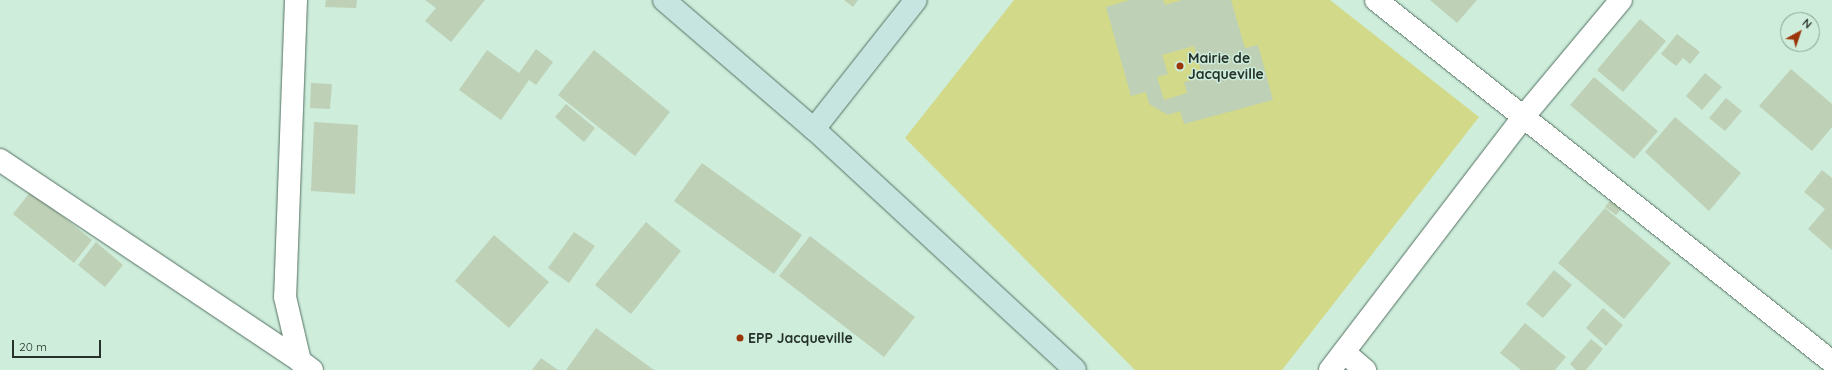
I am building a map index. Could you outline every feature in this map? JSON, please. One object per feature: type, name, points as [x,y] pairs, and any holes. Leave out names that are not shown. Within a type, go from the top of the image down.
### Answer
[{"type":"street","points":[[296,0],[285,297],[306,365]]},
{"type":"street","points":[[664,0],[814,130],[1075,370]]},
{"type":"street","points":[[814,130],[916,0]]},
{"type":"street","points":[[1376,0],[1832,362]]},
{"type":"street","points":[[1330,370],[1524,116],[1621,0]]},
{"type":"street","points":[[0,160],[306,365]]},
{"type":"street","points":[[1344,352],[1365,370]]},
{"type":"green space","points":[[1014,0],[1330,0],[1479,117],[1282,370],[1135,370],[905,138]]},
{"type":"building","points":[[326,0],[357,0],[356,8],[325,7]]},
{"type":"building","points":[[425,0],[485,0],[451,42],[425,21],[436,8]]},
{"type":"building","points":[[844,0],[858,0],[853,7]]},
{"type":"building","points":[[1130,0],[1163,0],[1165,5],[1182,0],[1231,0],[1245,48],[1258,45],[1273,100],[1184,124],[1180,111],[1168,115],[1149,104],[1146,92],[1131,96],[1106,7]],"holes":[[[1194,46],[1203,77],[1184,82],[1187,93],[1164,100],[1157,77],[1168,74],[1162,55]]]},
{"type":"building","points":[[1430,0],[1477,0],[1457,23]]},
{"type":"building","points":[[1640,19],[1666,41],[1623,92],[1597,70]]},
{"type":"building","points":[[1677,34],[1700,52],[1690,64],[1683,58],[1676,66],[1661,54]]},
{"type":"building","points":[[536,49],[553,62],[536,85],[529,80],[501,120],[459,90],[487,50],[519,73]]},
{"type":"building","points":[[594,50],[670,112],[635,156],[558,95]]},
{"type":"building","points":[[1791,69],[1832,104],[1832,127],[1812,151],[1759,106]]},
{"type":"building","points":[[1705,73],[1722,87],[1702,110],[1686,96]]},
{"type":"building","points":[[1594,77],[1658,131],[1634,159],[1570,105]]},
{"type":"building","points":[[311,83],[332,84],[330,109],[310,108]]},
{"type":"building","points":[[1726,98],[1742,111],[1725,131],[1709,118]]},
{"type":"building","points":[[566,104],[595,128],[584,142],[555,117]]},
{"type":"building","points":[[1675,117],[1741,173],[1709,211],[1645,152]]},
{"type":"building","points":[[314,122],[358,125],[355,194],[311,191]]},
{"type":"building","points":[[702,163],[802,235],[774,274],[674,201]]},
{"type":"building","points":[[1822,170],[1832,178],[1832,250],[1808,229],[1825,209],[1804,192]]},
{"type":"building","points":[[31,191],[92,240],[74,263],[13,214]]},
{"type":"building","points":[[1612,198],[1623,207],[1616,215],[1605,207]]},
{"type":"building","points":[[1605,208],[1671,263],[1624,319],[1558,263]]},
{"type":"building","points":[[646,222],[681,251],[631,314],[595,285]]},
{"type":"building","points":[[574,232],[595,246],[569,283],[548,268]]},
{"type":"building","points":[[494,235],[549,282],[509,328],[455,281]]},
{"type":"building","points":[[810,236],[915,317],[884,357],[779,276]]},
{"type":"building","points":[[96,242],[123,265],[105,287],[78,265]]},
{"type":"building","points":[[1554,270],[1572,285],[1543,318],[1526,304]]},
{"type":"building","points":[[1603,308],[1623,325],[1606,346],[1586,328]]},
{"type":"building","points":[[1525,323],[1566,357],[1555,370],[1521,370],[1500,353]]},
{"type":"building","points":[[596,328],[654,370],[566,370]]},
{"type":"building","points":[[1591,339],[1603,349],[1586,370],[1576,370],[1570,364]]},
{"type":"building","points":[[541,358],[558,370],[532,370]]},
{"type":"place","name":"Mairie de Jacqueville","points":[[1180,66]]},
{"type":"place","name":"EPP Jacqueville","points":[[740,338]]}]
